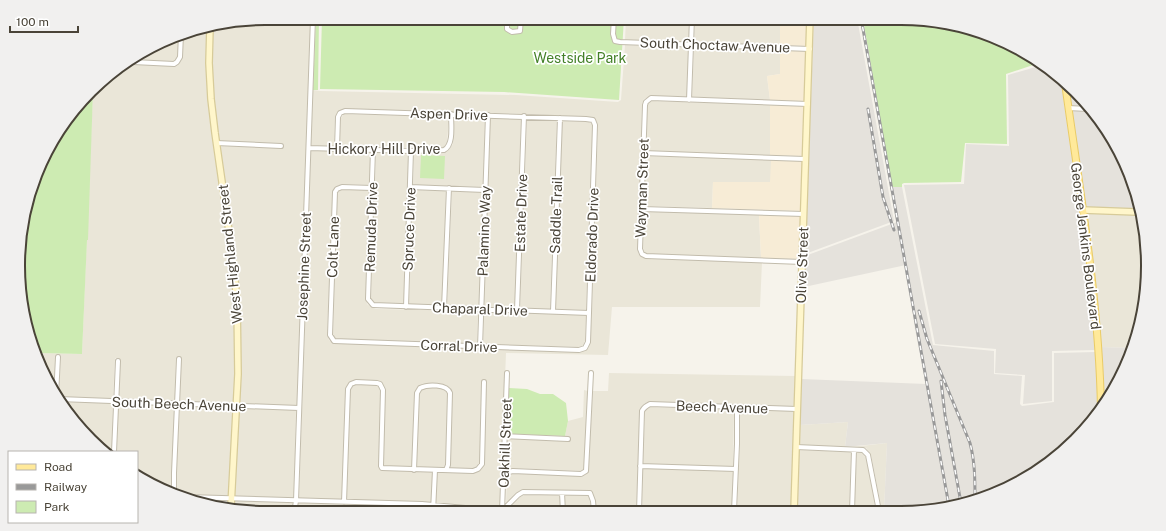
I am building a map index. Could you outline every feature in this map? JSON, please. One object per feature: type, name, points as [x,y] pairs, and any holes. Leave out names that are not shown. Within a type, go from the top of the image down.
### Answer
[{"type":"main road","name":"George Jenkins Boulevard","points":[[1066,91],[1083,210],[1096,317],[1100,360],[1101,398]]},
{"type":"street","name":"Josephine Street","points":[[295,506],[313,25]]},
{"type":"street","points":[[507,25],[507,29],[512,32],[520,30],[520,25]]},
{"type":"street","name":"South Choctaw Avenue","points":[[614,25],[614,37],[616,41],[620,42],[810,49]]},
{"type":"street","points":[[692,25],[690,100],[808,104]]},
{"type":"street","name":"Olive Street","points":[[794,506],[810,25]]},
{"type":"street","name":"West Highland Street","points":[[210,32],[209,63],[211,99],[232,252],[237,301],[238,374],[232,504]]},
{"type":"street","points":[[137,62],[174,64],[180,57],[181,40]]},
{"type":"street","name":"Wayman Street","points":[[690,100],[651,98],[645,105],[641,252],[644,256],[802,262]]},
{"type":"street","points":[[1068,108],[1082,109]]},
{"type":"street","name":"Aspen Drive","points":[[337,148],[338,117],[343,111],[524,116],[590,119],[594,122]]},
{"type":"street","name":"Hickory Hill Drive","points":[[308,148],[411,151],[444,150],[447,149],[450,144],[451,114]]},
{"type":"street","name":"Palamino Way","points":[[480,346],[488,115]]},
{"type":"street","name":"Estate Drive","points":[[517,310],[524,116]]},
{"type":"street","name":"Saddle Trail","points":[[553,311],[560,118]]},
{"type":"street","name":"Eldorado Drive","points":[[585,348],[588,342],[594,122]]},
{"type":"street","points":[[216,143],[281,146]]},
{"type":"street","name":"Remuda Drive","points":[[371,304],[368,299],[373,150]]},
{"type":"street","name":"Spruce Drive","points":[[406,307],[411,151]]},
{"type":"street","points":[[643,153],[806,159]]},
{"type":"street","name":"Colt Lane","points":[[333,340],[330,335],[335,192],[337,189],[342,187],[372,188]]},
{"type":"street","points":[[410,188],[485,190]]},
{"type":"street","points":[[444,308],[449,188]]},
{"type":"street","points":[[642,209],[804,214]]},
{"type":"street","points":[[1083,210],[1135,212]]},
{"type":"street","name":"Chaparal Drive","points":[[371,304],[376,306],[589,313]]},
{"type":"street","name":"Corral Drive","points":[[333,340],[336,342],[579,350],[585,348]]},
{"type":"street","points":[[57,385],[58,357]]},
{"type":"street","points":[[174,488],[179,359]]},
{"type":"street","points":[[114,451],[115,401],[118,361]]},
{"type":"street","points":[[504,473],[513,471],[581,474],[586,471],[591,372]]},
{"type":"street","name":"Oakhill Street","points":[[502,506],[507,373]]},
{"type":"street","points":[[344,502],[348,389],[353,382],[377,383],[380,384],[383,390],[382,468],[475,471],[482,464],[484,382]]},
{"type":"street","points":[[414,470],[417,393],[420,388],[425,386],[445,387],[448,388],[450,393],[448,465],[446,470]]},
{"type":"street","name":"South Beech Avenue","points":[[66,399],[299,408]]},
{"type":"street","name":"Beech Avenue","points":[[640,466],[642,411],[647,405],[798,409]]},
{"type":"street","points":[[734,506],[737,407]]},
{"type":"street","points":[[505,436],[568,439]]},
{"type":"street","points":[[796,447],[863,450],[866,452],[868,455],[878,506]]},
{"type":"street","points":[[852,506],[854,450]]},
{"type":"street","points":[[639,506],[640,466],[736,469]]},
{"type":"street","points":[[434,505],[435,470]]},
{"type":"street","points":[[508,506],[521,493],[526,492],[590,493],[593,506]]},
{"type":"street","points":[[562,493],[563,506]]},
{"type":"street","points":[[202,498],[444,506]]},
{"type":"shaded area","points":[[311,25],[297,406],[238,404],[240,374],[240,301],[235,251],[219,146],[283,148],[283,144],[219,141],[214,99],[212,63],[213,31],[234,27]]},
{"type":"shaded area","points":[[626,25],[690,25],[689,42],[625,40]]},
{"type":"shaded area","points":[[695,25],[780,25],[780,45],[694,42]]},
{"type":"shaded area","points":[[780,25],[808,25],[807,46],[780,45]]},
{"type":"shaded area","points":[[814,25],[858,25],[894,221],[805,254]]},
{"type":"shaded area","points":[[861,25],[864,25],[892,187],[902,187],[933,345],[994,351],[994,374],[1022,376],[1020,404],[1022,406],[1054,402],[1054,353],[1096,352],[1098,402],[1071,436],[1047,456],[1021,474],[993,488],[963,498],[932,504],[884,506],[887,443],[845,447],[848,422],[800,425],[801,379],[926,384],[915,329],[906,265],[804,287],[805,256],[897,222]]},
{"type":"shaded area","points":[[207,32],[209,99],[214,145],[230,252],[234,301],[235,374],[233,403],[180,401],[181,357],[176,357],[175,401],[118,399],[120,359],[115,358],[113,399],[65,397],[59,389],[61,355],[55,355],[54,381],[41,353],[82,354],[93,98],[119,75],[145,57],[173,43]]},
{"type":"shaded area","points":[[625,45],[689,47],[687,97],[651,96],[644,99],[642,104],[639,255],[646,259],[762,262],[760,307],[612,307],[608,355],[506,353],[500,506],[467,506],[422,502],[299,499],[311,150],[371,152],[369,185],[342,184],[335,187],[333,192],[327,335],[329,340],[333,343],[580,352],[588,349],[590,342],[592,311],[598,125],[595,119],[587,117],[527,114],[345,109],[339,111],[335,117],[334,146],[311,146],[313,90],[516,95],[618,102],[621,100]]},
{"type":"shaded area","points":[[694,47],[780,50],[780,74],[767,76],[770,100],[692,97]]},
{"type":"shaded area","points":[[780,50],[807,51],[805,102],[770,100],[767,76],[780,74]]},
{"type":"shaded area","points":[[1035,67],[1062,87],[1085,247],[1096,350],[1052,351],[1052,401],[1023,404],[1025,375],[995,373],[996,349],[935,344],[904,185],[964,184],[966,144],[1009,146],[1008,75]]},
{"type":"shaded area","points":[[1069,94],[1081,107],[1071,106]]},
{"type":"shaded area","points":[[652,101],[770,105],[770,155],[646,151],[647,105]]},
{"type":"shaded area","points":[[770,105],[805,106],[803,156],[770,155]]},
{"type":"shaded area","points":[[1071,111],[1084,111],[1109,145],[1123,173],[1134,209],[1085,208]]},
{"type":"shaded area","points":[[344,114],[449,117],[447,143],[444,148],[339,146],[341,118]]},
{"type":"shaded area","points":[[454,117],[485,118],[483,187],[413,185],[414,153],[444,153],[449,150],[453,144]]},
{"type":"shaded area","points":[[490,118],[521,119],[515,308],[484,307]]},
{"type":"shaded area","points":[[527,119],[557,120],[550,309],[520,308]]},
{"type":"shaded area","points":[[562,121],[589,122],[593,125],[586,310],[555,309]]},
{"type":"shaded area","points":[[376,152],[409,153],[404,304],[374,303],[371,299]]},
{"type":"shaded area","points":[[646,156],[771,160],[771,182],[713,182],[712,208],[644,206]]},
{"type":"shaded area","points":[[771,160],[803,161],[801,211],[712,208],[713,182],[770,182]]},
{"type":"shaded area","points":[[343,189],[369,190],[367,304],[376,309],[478,311],[477,344],[337,340],[334,338],[337,197],[339,191]]},
{"type":"shaded area","points":[[413,190],[446,191],[442,305],[409,304]]},
{"type":"shaded area","points":[[452,191],[483,192],[479,307],[447,305]]},
{"type":"shaded area","points":[[644,211],[759,215],[761,258],[645,254],[643,249]]},
{"type":"shaded area","points":[[1086,212],[1135,214],[1139,234],[1141,266],[1139,297],[1133,328],[1126,348],[1101,347],[1094,273]]},
{"type":"shaded area","points":[[759,215],[801,216],[799,259],[761,258]]},
{"type":"shaded area","points":[[484,311],[586,315],[585,341],[583,346],[579,347],[483,344]]},
{"type":"shaded area","points":[[1101,347],[1126,348],[1109,386],[1103,395]]},
{"type":"shaded area","points":[[609,373],[796,376],[795,407],[647,402],[644,404],[640,411],[636,506],[596,506],[595,500],[590,491],[526,489],[519,491],[506,504],[507,475],[514,473],[581,476],[588,472],[593,391],[608,391]]},
{"type":"shaded area","points":[[584,390],[588,391],[584,470],[513,468],[507,471],[507,439],[570,441],[570,437],[565,436],[568,421],[583,417]]},
{"type":"shaded area","points":[[68,402],[113,403],[112,450],[95,436]]},
{"type":"shaded area","points":[[118,403],[175,405],[171,487],[138,469],[138,451],[117,451]]},
{"type":"shaded area","points":[[180,406],[233,408],[230,497],[196,496],[176,489]]},
{"type":"shaded area","points":[[648,407],[734,410],[733,467],[643,464],[645,411]]},
{"type":"shaded area","points":[[238,408],[296,410],[294,499],[235,497]]},
{"type":"shaded area","points":[[740,410],[795,411],[791,506],[737,506]]},
{"type":"shaded area","points":[[848,422],[845,447],[799,445],[800,425]]},
{"type":"shaded area","points":[[887,443],[884,506],[881,506],[871,455],[866,448],[852,447]]},
{"type":"shaded area","points":[[799,450],[851,452],[849,506],[796,506]]},
{"type":"shaded area","points":[[857,452],[862,452],[866,456],[875,506],[854,506]]},
{"type":"shaded area","points":[[643,468],[733,471],[732,506],[642,506]]},
{"type":"shaded area","points":[[527,494],[559,495],[560,506],[511,506],[520,497]]},
{"type":"shaded area","points":[[564,495],[588,496],[591,506],[565,506]]},
{"type":"shaded area","points":[[235,501],[293,503],[293,506],[234,504]]},
{"type":"shaded area","points":[[298,503],[362,505],[362,506],[298,506]]},
{"type":"shaded area","points":[[368,505],[400,506],[368,506]]},
{"type":"green space","points":[[316,25],[319,25],[318,90],[313,90]]},
{"type":"green space","name":"Westside Park","points":[[322,25],[624,25],[619,100],[504,92],[320,89]]},
{"type":"green space","points":[[864,25],[932,27],[963,33],[993,43],[1021,57],[1033,65],[1006,74],[1007,144],[965,143],[961,182],[904,183],[902,184],[902,187],[892,187]]},
{"type":"green space","points":[[93,98],[88,240],[82,354],[41,353],[33,328],[27,297],[25,266],[27,234],[33,203],[43,173],[57,145],[75,119]]},
{"type":"green space","points":[[421,155],[445,156],[444,179],[420,178]]},
{"type":"green space","points":[[509,388],[527,389],[540,394],[553,394],[566,403],[568,421],[565,436],[508,434]]},
{"type":"railway","points":[[862,25],[948,501]]},
{"type":"railway","points":[[868,109],[883,197],[894,230]]},
{"type":"railway","points":[[919,311],[927,339],[970,443],[974,464],[975,494]]},
{"type":"railway","points":[[941,381],[945,415],[960,499]]}]
